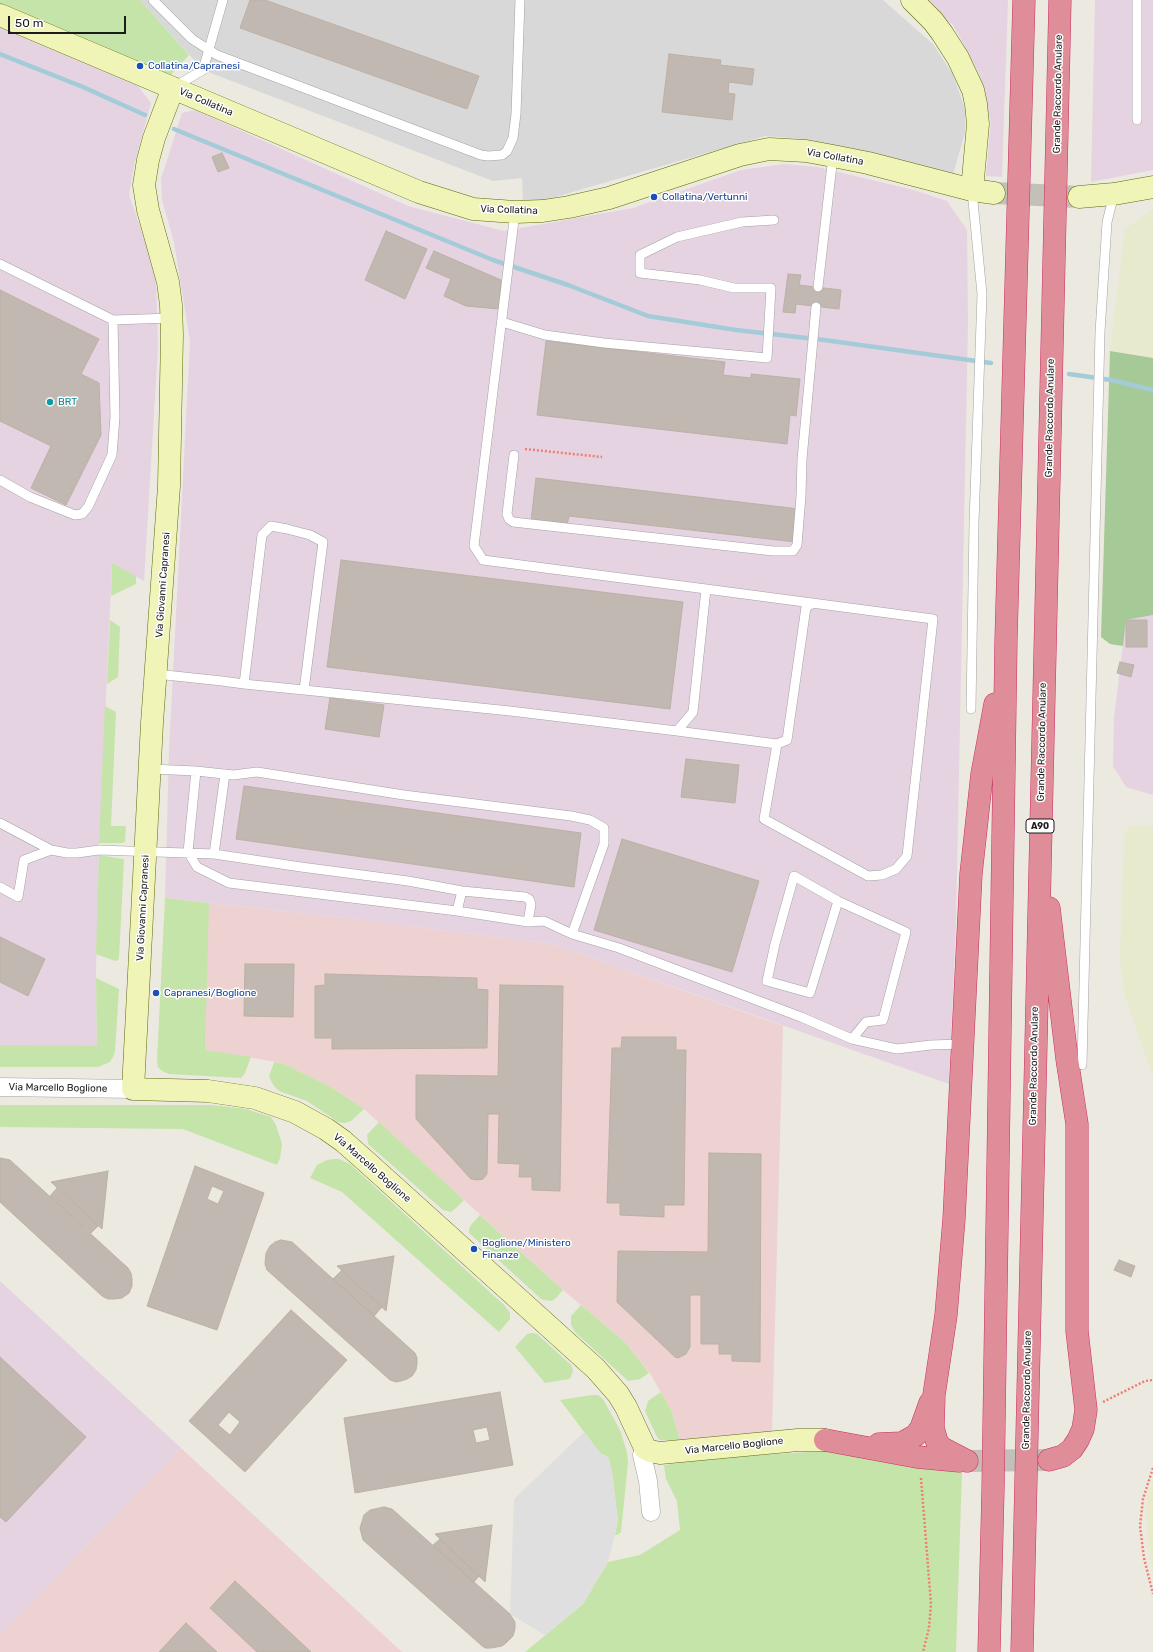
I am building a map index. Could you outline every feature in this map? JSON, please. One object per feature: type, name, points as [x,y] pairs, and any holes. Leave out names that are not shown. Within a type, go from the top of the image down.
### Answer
[{"type":"highway","points":[[988,1652],[993,1483],[1006,640],[1024,0]]},
{"type":"highway","name":"Grande Raccordo Anulare","points":[[1022,1652],[1060,0]]},
{"type":"highway","points":[[825,1440],[924,1458],[967,1461],[942,1448],[937,1442],[933,1428],[934,1395],[947,1307],[954,1219],[969,898],[974,838],[982,774],[1006,640]]},
{"type":"highway","points":[[1040,829],[1067,1059],[1077,1124],[1077,1331],[1086,1410],[1083,1429],[1072,1449],[1063,1456],[1049,1460]]},
{"type":"highway","points":[[825,1440],[878,1444],[902,1443],[916,1434],[921,1428],[934,1395]]},
{"type":"street","points":[[912,0],[933,21],[942,33],[958,58],[973,90],[978,124],[972,190]]},
{"type":"street","name":"Via Collatina","points":[[0,15],[419,192],[473,209],[515,212],[543,211],[596,202],[660,182],[720,160],[757,151],[793,150],[833,156],[868,163],[972,190],[994,193]]},
{"type":"street","name":"Via Giovanni Capranesi","points":[[133,1089],[152,723],[169,486],[172,318],[168,282],[148,210],[144,185],[146,166],[152,144],[172,88]]},
{"type":"street","points":[[1080,197],[1114,194],[1153,187]]},
{"type":"street","name":"Via Marcello Boglione","points":[[0,1087],[208,1091],[255,1098],[295,1112],[332,1133],[369,1164],[596,1369],[618,1394],[633,1421],[645,1448],[650,1451],[660,1453],[798,1440],[825,1440]]},
{"type":"street","name":"Via Marcello Boglione","points":[[645,1448],[642,1455],[648,1481],[651,1512]]},
{"type":"lane","points":[[153,0],[192,39],[209,51],[481,155],[488,156],[502,155],[507,152],[511,145],[516,114],[520,0]]},
{"type":"lane","points":[[172,88],[203,70],[223,0]]},
{"type":"lane","points":[[1137,0],[1137,120]]},
{"type":"lane","points":[[818,287],[833,156]]},
{"type":"lane","points":[[971,709],[974,523],[982,294],[972,190]]},
{"type":"lane","points":[[1082,1066],[1099,386],[1106,222],[1114,194]]},
{"type":"lane","points":[[515,212],[474,546],[483,560],[933,619],[907,856],[896,869],[882,875],[868,876],[764,819],[776,744]]},
{"type":"lane","points":[[502,322],[545,335],[567,338],[604,343],[767,358],[771,288],[734,288],[700,280],[640,273],[640,255],[677,237],[742,222],[774,220]]},
{"type":"lane","points":[[0,264],[113,320],[172,318]]},
{"type":"lane","points":[[516,452],[507,514],[509,519],[513,522],[773,551],[793,551],[797,545],[802,459],[815,333],[816,307]]},
{"type":"lane","points":[[0,480],[30,497],[75,515],[82,514],[88,507],[112,455],[115,417],[113,320]]},
{"type":"lane","points":[[244,684],[262,535],[271,526],[310,535],[323,542],[304,690]]},
{"type":"lane","points":[[677,731],[693,712],[706,589]]},
{"type":"lane","points":[[156,674],[510,711],[776,744],[787,740],[806,607],[814,603]]},
{"type":"lane","points":[[150,769],[196,771],[233,775],[257,772],[404,795],[571,816],[590,820],[604,828],[604,844],[572,934]]},
{"type":"lane","points":[[196,771],[188,852],[197,868],[229,883],[457,911],[528,922],[544,920],[572,934],[633,954],[801,1017],[852,1039],[897,1049],[931,1045],[962,1044]]},
{"type":"lane","points":[[214,854],[225,774]]},
{"type":"lane","points":[[0,823],[52,850],[72,853],[92,850],[214,854],[302,868],[408,881],[462,891],[525,897],[530,899],[531,904],[528,922]]},
{"type":"lane","points":[[0,887],[18,897],[24,860],[52,850]]},
{"type":"lane","points":[[838,901],[810,993],[767,981],[775,944],[794,876],[838,901],[906,932],[883,1020],[866,1022],[852,1039]]},
{"type":"lane","points":[[457,911],[462,891]]},
{"type":"path","points":[[516,452],[602,458]]},
{"type":"path","points":[[1086,1410],[1145,1381],[1153,1380]]},
{"type":"path","points":[[1153,1468],[1143,1499],[1140,1526],[1144,1558],[1153,1594]]},
{"type":"path","points":[[921,1478],[931,1604],[929,1628],[923,1652]]},
{"type":"shaded area","points":[[140,0],[883,0],[933,44],[953,75],[965,109],[965,132],[953,175],[794,138],[765,136],[545,200],[523,200],[522,178],[493,181],[203,70]]},
{"type":"shaded area","points":[[925,0],[1008,0],[1002,177],[986,176],[991,122],[979,73],[953,25]]},
{"type":"shaded area","points":[[1095,0],[1153,0],[1153,170],[1091,182]]},
{"type":"shaded area","points":[[0,28],[138,86],[151,103],[134,165],[129,195],[148,249],[156,281],[158,347],[144,581],[112,564],[99,855],[96,972],[97,1046],[0,1046]]},
{"type":"shaded area","points":[[195,110],[408,206],[504,231],[633,208],[741,170],[784,164],[817,167],[914,190],[947,201],[967,230],[968,324],[956,921],[949,1084],[552,944],[354,919],[165,898],[169,751],[190,341],[174,242],[162,200],[161,179],[182,113]]},
{"type":"shaded area","points":[[1153,615],[1153,795],[1126,787],[1113,766],[1114,718],[1126,620]]},
{"type":"shaded area","points":[[209,903],[354,919],[552,944],[783,1026],[772,1433],[680,1441],[672,1412],[651,1375],[626,1343],[563,1290],[364,1109],[331,1087],[282,1063],[205,1050],[207,919]]},
{"type":"shaded area","points":[[0,1281],[181,1448],[0,1635]]},
{"type":"shaded area","points":[[584,1432],[600,1453],[608,1457],[612,1472],[618,1521],[608,1562],[583,1604],[545,1635],[510,1614],[514,1499]]},
{"type":"shaded area","points":[[181,1448],[402,1652],[0,1652],[0,1635]]},
{"type":"green space","points":[[0,0],[140,0],[189,55],[168,78],[0,4]]},
{"type":"green space","points":[[1153,209],[1153,358],[1110,351],[1125,229]]},
{"type":"green space","points":[[1110,351],[1153,358],[1153,615],[1126,620],[1123,646],[1110,644],[1101,637]]},
{"type":"green space","points":[[112,563],[136,576],[136,584],[111,596]]},
{"type":"green space","points":[[110,620],[120,627],[118,677],[107,684]]},
{"type":"green space","points":[[105,706],[116,712],[111,826],[126,826],[125,842],[122,843],[99,843]]},
{"type":"green space","points":[[1130,826],[1153,826],[1153,1078],[1125,996],[1120,963],[1124,836]]},
{"type":"green space","points":[[99,855],[124,860],[119,958],[115,961],[96,954]]},
{"type":"green space","points":[[165,898],[209,903],[205,1050],[251,1057],[245,1073],[241,1078],[169,1074],[162,1071],[158,1067],[157,1061]]},
{"type":"green space","points":[[96,978],[119,989],[115,1051],[110,1062],[98,1067],[0,1067],[0,1045],[97,1046]]},
{"type":"green space","points":[[274,1062],[282,1063],[331,1087],[364,1109],[351,1121],[345,1123],[338,1122],[307,1101],[279,1091],[269,1077]]},
{"type":"green space","points":[[0,1105],[211,1105],[246,1109],[271,1117],[276,1125],[282,1144],[280,1158],[277,1165],[183,1129],[0,1127]]},
{"type":"green space","points":[[379,1122],[464,1200],[457,1207],[451,1212],[443,1210],[368,1144],[367,1135]]},
{"type":"green space","points":[[339,1159],[350,1164],[505,1306],[510,1313],[510,1319],[499,1332],[342,1192],[310,1178],[317,1165],[327,1160]]},
{"type":"green space","points":[[480,1215],[563,1290],[557,1297],[552,1301],[543,1300],[540,1298],[469,1233],[471,1225]]},
{"type":"green space","points":[[581,1305],[626,1343],[649,1373],[640,1379],[628,1381],[575,1332],[571,1325],[571,1316]]},
{"type":"green space","points":[[527,1334],[537,1334],[571,1365],[573,1370],[569,1379],[545,1383],[515,1347]]},
{"type":"green space","points":[[661,1392],[672,1412],[680,1441],[660,1440],[657,1437],[645,1411],[648,1401]]},
{"type":"green space","points":[[598,1395],[603,1399],[620,1430],[627,1452],[628,1463],[621,1532],[617,1535],[615,1535],[618,1521],[612,1472],[608,1457],[600,1453],[560,1400]]},
{"type":"green space","points":[[825,1451],[962,1473],[956,1652],[525,1652],[583,1604],[608,1562],[640,1555],[680,1530],[677,1501],[666,1479],[664,1465],[713,1458]]},
{"type":"green space","points":[[1153,1480],[1153,1575],[1148,1549],[1146,1513],[1147,1496]]},
{"type":"building","points":[[250,0],[265,0],[479,76],[467,109],[240,28]]},
{"type":"building","points":[[669,54],[721,60],[720,65],[754,69],[752,85],[729,82],[728,93],[735,94],[732,120],[662,112]]},
{"type":"building","points":[[222,153],[229,168],[218,172],[212,157]]},
{"type":"building","points":[[386,231],[427,249],[405,299],[365,280]]},
{"type":"building","points":[[434,251],[501,280],[499,309],[466,306],[444,296],[451,279],[426,268]]},
{"type":"building","points":[[788,274],[801,275],[799,285],[841,290],[839,309],[796,304],[795,313],[783,312]]},
{"type":"building","name":"BRT","points":[[0,290],[99,339],[81,374],[99,383],[101,435],[66,505],[31,488],[51,446],[0,421]]},
{"type":"building","points":[[546,341],[725,362],[723,375],[751,378],[751,374],[800,379],[796,416],[790,415],[787,444],[537,415]]},
{"type":"building","points":[[536,478],[799,509],[795,542],[569,516],[567,525],[531,521]]},
{"type":"building","points":[[341,560],[683,602],[670,709],[327,667]]},
{"type":"building","points":[[1126,620],[1147,620],[1147,647],[1126,647]]},
{"type":"building","points":[[1120,662],[1134,665],[1131,677],[1117,673]]},
{"type":"building","points":[[330,698],[384,705],[379,737],[325,729]]},
{"type":"building","points":[[686,759],[739,765],[735,803],[681,797]]},
{"type":"building","points":[[244,786],[581,833],[574,887],[236,839]]},
{"type":"building","points":[[622,839],[759,881],[732,972],[594,930]]},
{"type":"building","points":[[0,937],[45,959],[28,996],[0,982]]},
{"type":"building","points":[[245,964],[294,964],[293,1017],[244,1016]]},
{"type":"building","points":[[325,974],[477,978],[477,989],[488,990],[487,1048],[332,1049],[332,1038],[315,1038],[315,986],[325,985]]},
{"type":"building","points":[[500,985],[563,986],[560,1191],[532,1190],[532,1177],[519,1177],[520,1164],[498,1163],[499,1114],[488,1114],[487,1174],[483,1179],[477,1180],[471,1179],[416,1119],[416,1075],[498,1076]]},
{"type":"building","points":[[622,1037],[676,1037],[676,1050],[686,1050],[684,1205],[664,1205],[664,1217],[620,1215],[620,1203],[607,1203],[612,1048],[621,1048]]},
{"type":"building","points":[[709,1153],[761,1154],[760,1362],[732,1361],[732,1354],[719,1354],[719,1344],[701,1344],[701,1295],[690,1295],[690,1347],[686,1354],[678,1358],[675,1357],[617,1302],[618,1251],[708,1252]]},
{"type":"building","points":[[0,1158],[10,1160],[128,1268],[132,1279],[132,1286],[129,1293],[122,1298],[114,1299],[108,1299],[102,1296],[0,1202]]},
{"type":"building","points":[[195,1166],[264,1193],[217,1330],[147,1306]]},
{"type":"building","points":[[108,1171],[102,1229],[51,1182]]},
{"type":"building","points":[[212,1186],[224,1191],[218,1204],[207,1199]]},
{"type":"building","points":[[58,1187],[98,1226],[91,1233],[50,1196]]},
{"type":"building","points":[[281,1240],[292,1242],[415,1353],[417,1364],[416,1370],[412,1376],[396,1382],[390,1380],[267,1270],[265,1264],[266,1253],[270,1246]]},
{"type":"building","points":[[394,1256],[386,1311],[337,1266]]},
{"type":"building","points":[[1119,1260],[1135,1266],[1131,1277],[1114,1270]]},
{"type":"building","points":[[342,1270],[382,1307],[374,1316],[333,1279]]},
{"type":"building","points":[[291,1310],[347,1360],[245,1472],[189,1421]]},
{"type":"building","points":[[0,1357],[86,1437],[6,1522],[0,1517]]},
{"type":"building","points":[[500,1392],[513,1465],[355,1493],[344,1418]]},
{"type":"building","points":[[229,1412],[240,1422],[230,1435],[218,1425]]},
{"type":"building","points":[[487,1427],[490,1440],[476,1443],[473,1430]]},
{"type":"building","points":[[384,1507],[392,1509],[510,1614],[515,1622],[515,1629],[513,1636],[507,1642],[502,1646],[485,1648],[363,1540],[360,1528],[364,1515],[370,1510]]},
{"type":"building","points":[[492,1525],[485,1582],[435,1534]]},
{"type":"building","points":[[440,1539],[479,1576],[474,1582],[433,1545]]},
{"type":"building","points":[[235,1581],[311,1652],[257,1652],[210,1608]]},
{"type":"building","points":[[186,1623],[217,1652],[159,1652]]},
{"type":"waterway","points":[[0,54],[83,87],[145,115]]},
{"type":"waterway","points":[[174,129],[493,260],[568,285],[648,316],[736,330],[824,340],[991,363]]},
{"type":"waterway","points":[[1069,374],[1111,380],[1153,390]]},
{"type":"tunnel","points":[[994,193],[1079,197]]},
{"type":"tunnel","points":[[967,1461],[1046,1460]]},
{"type":"place","name":"Collatina/Capranesi","points":[[140,66]]},
{"type":"place","name":"Collatina/Vertunni","points":[[654,197]]},
{"type":"place","name":"BRT","points":[[50,402]]},
{"type":"place","name":"Capranesi/Boglione","points":[[156,993]]},
{"type":"place","name":"Boglione/Ministero Finanze","points":[[474,1249]]}]
